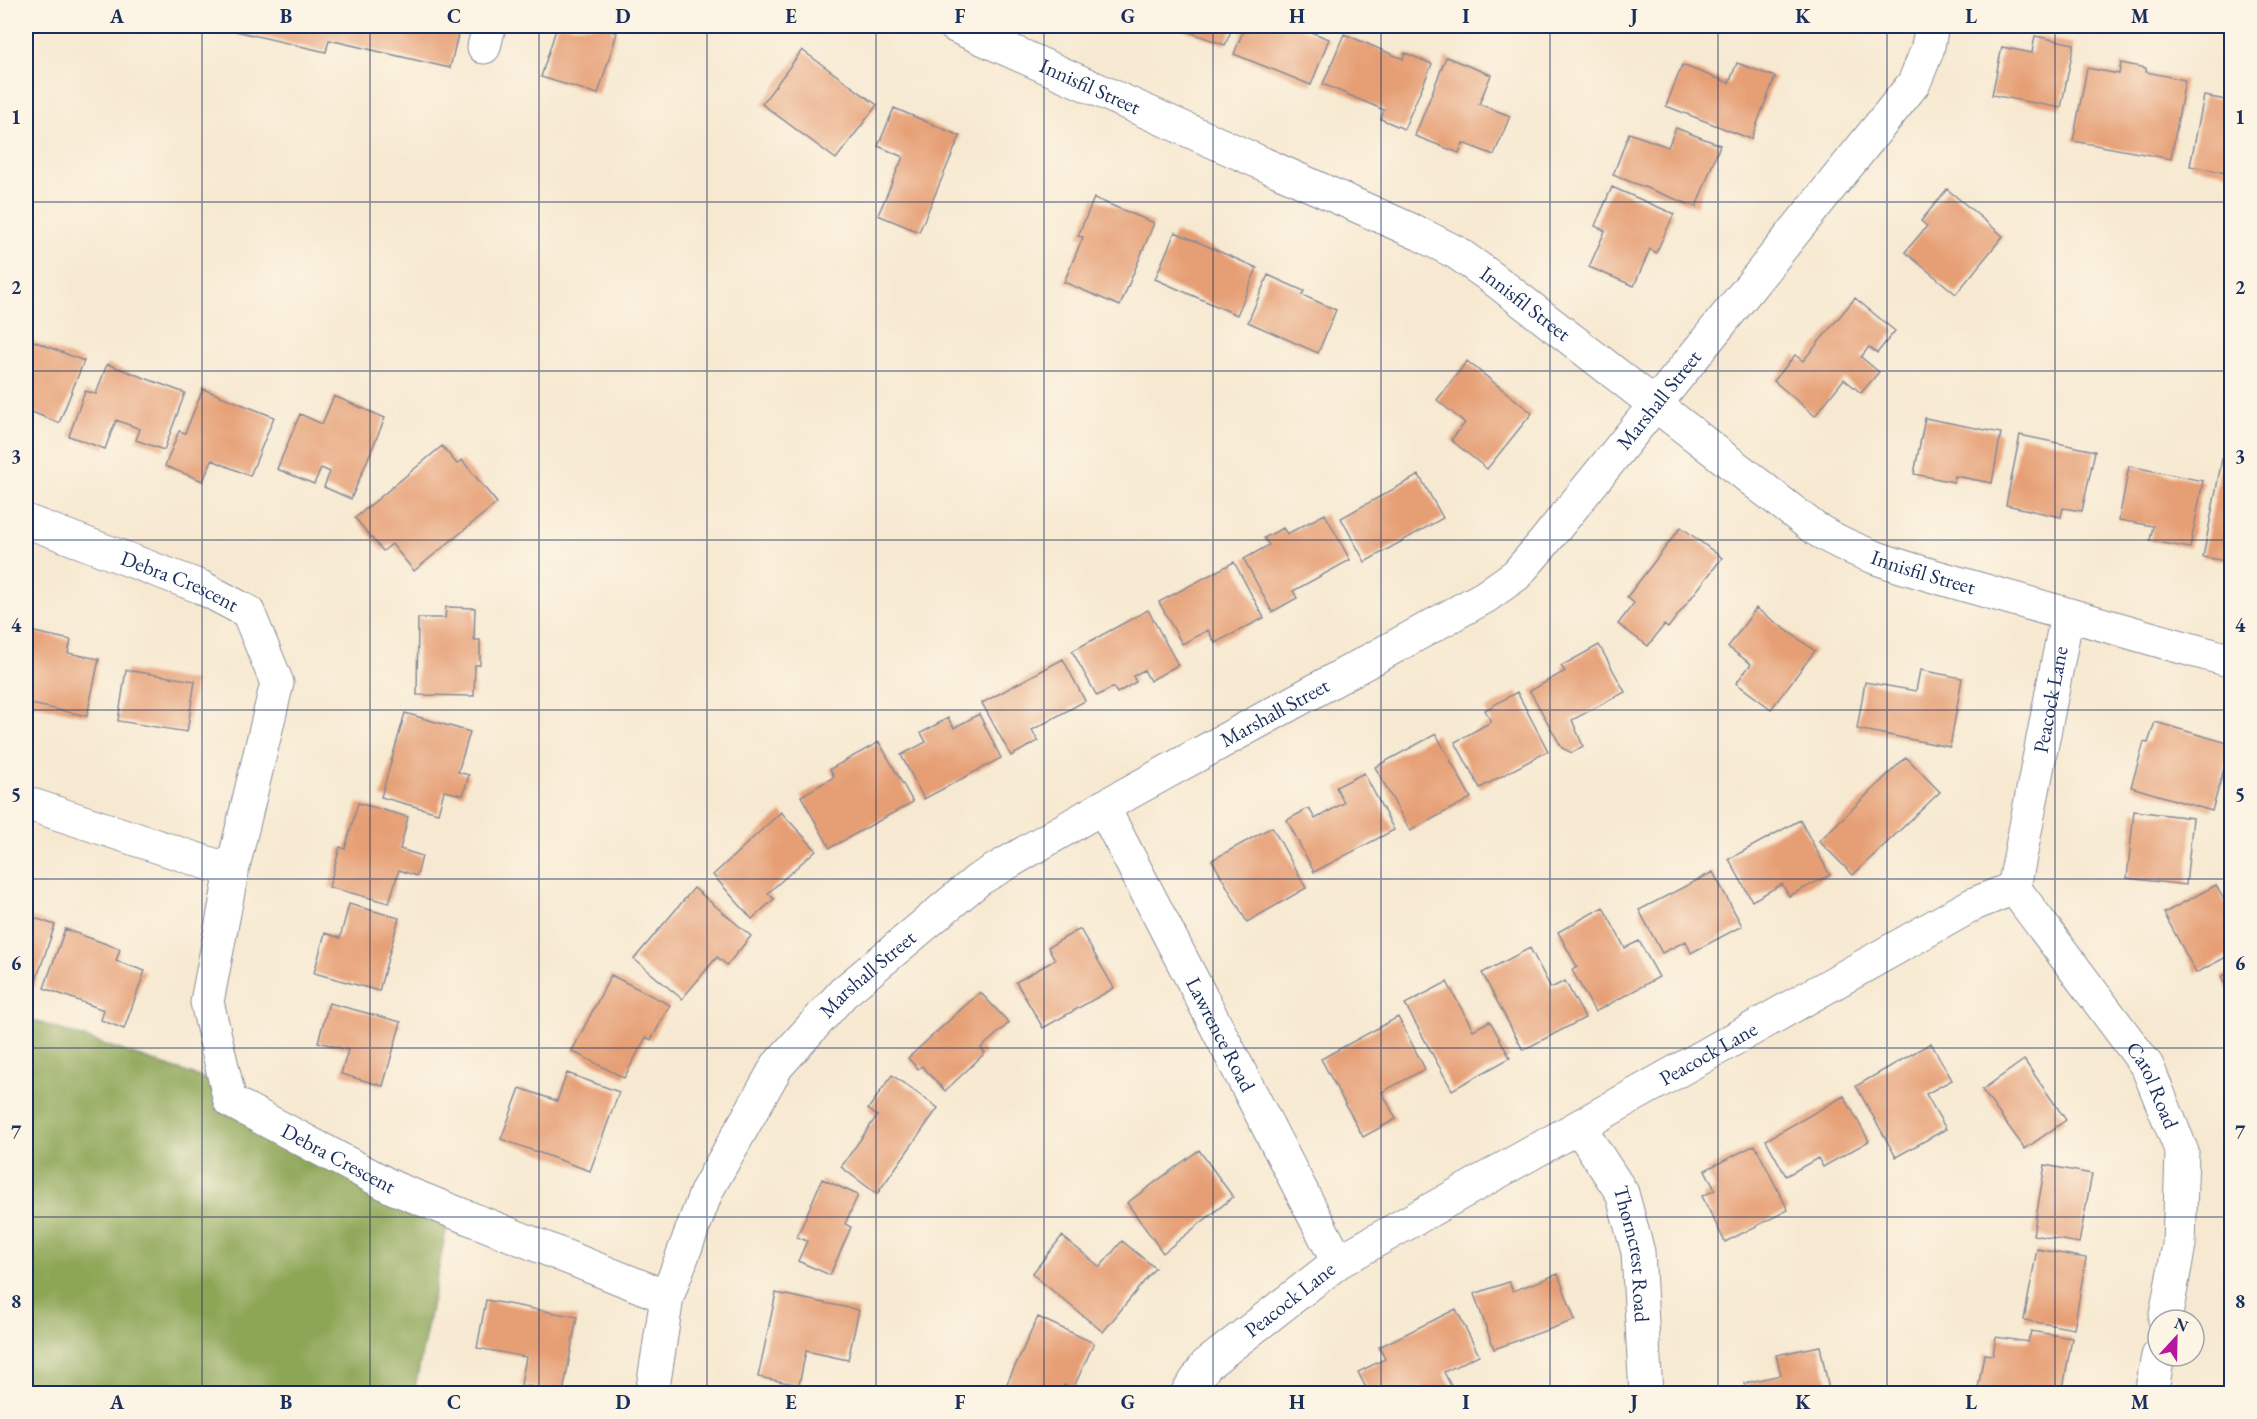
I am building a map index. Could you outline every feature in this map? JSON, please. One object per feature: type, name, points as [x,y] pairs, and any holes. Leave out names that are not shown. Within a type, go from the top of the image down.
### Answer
[{"type":"street","name":"Innisfil Street","points":[[955,26],[1420,234],[1457,253],[1814,528],[1837,543],[1883,560],[2067,615],[2232,661]]},
{"type":"street","name":"Marshall Street","points":[[652,1394],[667,1297],[707,1190],[777,1066],[843,993],[978,879],[1103,807],[1485,597],[1516,575],[1914,83],[1924,60],[1932,26]]},
{"type":"street","name":"Debra Crescent","points":[[26,521],[201,587],[248,612],[277,683],[232,871],[207,1002],[230,1101],[394,1188],[667,1297]]},
{"type":"street","name":"Peacock Lane","points":[[1187,1394],[1206,1365],[1338,1262],[1974,904],[2014,888],[2067,615]]},
{"type":"street","points":[[26,803],[232,871]]},
{"type":"street","name":"Lawrence Road","points":[[1103,807],[1338,1262]]},
{"type":"street","name":"Carol Road","points":[[2014,888],[2147,1066],[2182,1152],[2179,1245],[2167,1308]]},
{"type":"street","name":"Thorncrest Road","points":[[1579,1127],[1622,1192],[1638,1252],[1646,1394]]},
{"type":"street","points":[[2151,1394],[2156,1368]]},
{"type":"green space","points":[[26,1018],[226,1086],[447,1226],[414,1393],[26,1394]]},
{"type":"building","points":[[214,26],[460,26],[450,68],[329,40],[326,52]]},
{"type":"building","points":[[557,26],[612,26],[611,31],[617,33],[598,94],[541,77]]},
{"type":"building","points":[[1173,26],[1233,26],[1225,45]]},
{"type":"building","points":[[1245,26],[1300,26],[1300,28],[1329,39],[1311,85],[1234,54]]},
{"type":"building","points":[[1344,34],[1403,59],[1405,53],[1432,64],[1404,129],[1381,119],[1384,110],[1323,84]]},
{"type":"building","points":[[2035,36],[2074,44],[2061,108],[1992,95],[2002,47],[2032,53]]},
{"type":"building","points":[[802,50],[877,105],[836,159],[762,104]]},
{"type":"building","points":[[1446,57],[1491,75],[1479,104],[1510,116],[1494,155],[1463,143],[1459,153],[1415,136]]},
{"type":"building","points":[[1737,63],[1775,77],[1751,139],[1666,106],[1682,65],[1729,83]]},
{"type":"building","points":[[2121,63],[2146,68],[2146,72],[2185,80],[2171,159],[2073,141],[2087,68],[2119,74]]},
{"type":"building","points":[[2204,96],[2232,101],[2232,174],[2190,166]]},
{"type":"building","points":[[894,108],[960,136],[919,232],[878,215],[903,157],[878,146]]},
{"type":"building","points":[[1676,128],[1720,145],[1696,207],[1613,175],[1629,133],[1668,147]]},
{"type":"building","points":[[1612,187],[1674,214],[1656,253],[1650,249],[1634,286],[1589,267],[1605,231],[1595,226]]},
{"type":"building","points":[[1947,189],[2003,236],[1956,294],[1905,252],[1927,226],[1921,221]]},
{"type":"building","points":[[1094,198],[1154,223],[1120,306],[1064,282],[1083,237],[1078,236]]},
{"type":"building","points":[[1175,232],[1257,268],[1237,315],[1155,279]]},
{"type":"building","points":[[1268,275],[1304,291],[1302,295],[1336,310],[1318,353],[1248,322]]},
{"type":"building","points":[[1855,298],[1895,331],[1877,353],[1869,347],[1861,357],[1879,372],[1861,393],[1844,379],[1815,416],[1774,381],[1795,355],[1803,361]]},
{"type":"building","points":[[26,338],[84,361],[59,423],[27,410],[31,400],[26,398]]},
{"type":"building","points":[[1467,361],[1532,413],[1487,469],[1451,440],[1465,423],[1437,400]]},
{"type":"building","points":[[107,364],[185,393],[164,450],[136,440],[140,429],[116,420],[105,449],[69,436],[85,391],[96,394]]},
{"type":"building","points":[[203,389],[274,417],[250,476],[212,460],[203,481],[165,466],[179,431],[185,433]]},
{"type":"building","points":[[334,396],[385,418],[351,499],[324,487],[330,472],[321,468],[314,484],[277,469],[300,414],[322,424]]},
{"type":"building","points":[[1925,418],[2001,433],[1992,483],[1955,476],[1954,482],[1914,474]]},
{"type":"building","points":[[2020,435],[2095,451],[2082,511],[2063,508],[2061,517],[2006,505]]},
{"type":"building","points":[[442,446],[457,464],[462,460],[497,503],[414,571],[392,544],[383,551],[355,518]]},
{"type":"building","points":[[2222,459],[2232,461],[2232,562],[2203,557]]},
{"type":"building","points":[[2129,466],[2203,481],[2190,548],[2150,541],[2153,526],[2119,520]]},
{"type":"building","points":[[1419,475],[1443,518],[1365,562],[1341,518]]},
{"type":"building","points":[[1325,514],[1350,560],[1293,591],[1297,598],[1272,612],[1244,559],[1269,545],[1264,538],[1283,528],[1287,534]]},
{"type":"building","points":[[1681,527],[1722,558],[1668,628],[1664,625],[1648,646],[1618,624],[1634,603],[1627,597]]},
{"type":"building","points":[[1234,562],[1264,618],[1215,643],[1208,630],[1182,644],[1159,602]]},
{"type":"building","points":[[446,607],[475,608],[474,640],[480,640],[480,665],[475,665],[474,696],[417,695],[418,618],[445,618]]},
{"type":"building","points":[[1756,608],[1815,651],[1771,709],[1736,683],[1751,664],[1728,647]]},
{"type":"building","points":[[1148,610],[1178,665],[1150,681],[1144,670],[1133,676],[1136,682],[1117,693],[1113,687],[1097,696],[1072,651]]},
{"type":"building","points":[[30,631],[71,640],[68,653],[99,659],[87,716],[26,703],[26,655]]},
{"type":"building","points":[[1599,645],[1625,692],[1572,720],[1583,746],[1572,753],[1562,748],[1530,691],[1565,671],[1561,666]]},
{"type":"building","points":[[1063,659],[1085,701],[1032,730],[1038,741],[1011,756],[982,703]]},
{"type":"building","points":[[126,670],[195,681],[187,732],[118,721]]},
{"type":"building","points":[[1920,670],[1962,678],[1950,747],[1857,729],[1865,682],[1916,691]]},
{"type":"building","points":[[1517,692],[1548,751],[1480,788],[1455,742],[1491,722],[1485,710]]},
{"type":"building","points":[[405,713],[470,732],[458,772],[469,775],[463,795],[444,791],[438,813],[381,797]]},
{"type":"building","points":[[979,714],[1001,758],[924,799],[901,755],[926,742],[921,733],[948,718],[954,728]]},
{"type":"building","points":[[2155,722],[2231,744],[2212,811],[2131,787],[2144,742],[2148,743]]},
{"type":"building","points":[[1436,734],[1471,798],[1410,831],[1375,767]]},
{"type":"building","points":[[879,742],[913,802],[830,848],[801,796],[834,777],[830,769]]},
{"type":"building","points":[[1906,757],[1940,792],[1853,875],[1819,841]]},
{"type":"building","points":[[1364,773],[1394,830],[1314,872],[1287,820],[1309,808],[1315,819],[1344,803],[1336,787]]},
{"type":"building","points":[[358,803],[408,817],[400,849],[422,856],[417,876],[399,870],[389,903],[329,887],[340,847],[345,849]]},
{"type":"building","points":[[2134,811],[2193,818],[2186,885],[2127,878]]},
{"type":"building","points":[[781,812],[816,850],[768,893],[774,899],[752,919],[713,875]]},
{"type":"building","points":[[1800,820],[1830,875],[1789,896],[1782,884],[1752,901],[1729,859]]},
{"type":"building","points":[[1272,827],[1306,888],[1247,922],[1212,860]]},
{"type":"building","points":[[1713,872],[1742,926],[1691,953],[1686,941],[1662,953],[1639,910]]},
{"type":"building","points":[[2216,885],[2232,915],[2232,954],[2196,973],[2164,913]]},
{"type":"building","points":[[694,888],[751,936],[727,965],[717,957],[682,999],[634,959]]},
{"type":"building","points":[[349,904],[399,918],[379,991],[314,973],[325,933],[340,938]]},
{"type":"building","points":[[1603,907],[1625,948],[1639,941],[1659,977],[1595,1012],[1572,970],[1577,967],[1558,932]]},
{"type":"building","points":[[26,915],[55,925],[29,1001],[26,1000]]},
{"type":"building","points":[[65,929],[120,949],[116,961],[145,971],[124,1029],[101,1020],[104,1010],[44,988]]},
{"type":"building","points":[[1080,929],[1114,988],[1043,1028],[1016,982],[1055,960],[1048,947]]},
{"type":"building","points":[[1530,948],[1551,988],[1565,981],[1585,1018],[1523,1050],[1482,973]]},
{"type":"building","points":[[2232,971],[2232,997],[2221,977]]},
{"type":"building","points":[[611,975],[670,1005],[651,1040],[646,1037],[624,1078],[572,1051]]},
{"type":"building","points":[[1447,982],[1473,1030],[1490,1021],[1510,1058],[1452,1090],[1405,1004]]},
{"type":"building","points":[[980,992],[1009,1023],[981,1048],[985,1053],[945,1091],[922,1066],[918,1069],[908,1058]]},
{"type":"building","points":[[329,1003],[401,1022],[383,1086],[341,1074],[348,1050],[318,1042]]},
{"type":"building","points":[[1398,1017],[1425,1069],[1382,1092],[1396,1119],[1363,1137],[1321,1059]]},
{"type":"building","points":[[1931,1043],[1952,1080],[1926,1094],[1946,1129],[1896,1157],[1856,1086]]},
{"type":"building","points":[[2024,1060],[2066,1120],[2025,1149],[1982,1090]]},
{"type":"building","points":[[567,1073],[619,1092],[590,1171],[501,1139],[520,1088],[557,1101]]},
{"type":"building","points":[[892,1075],[938,1108],[877,1194],[841,1167],[877,1116],[868,1109]]},
{"type":"building","points":[[1844,1096],[1869,1141],[1823,1167],[1818,1158],[1786,1176],[1766,1140]]},
{"type":"building","points":[[1755,1145],[1788,1210],[1725,1242],[1702,1196],[1715,1190],[1705,1170]]},
{"type":"building","points":[[1199,1150],[1233,1197],[1163,1253],[1127,1203]]},
{"type":"building","points":[[2045,1165],[2092,1174],[2079,1243],[2033,1235]]},
{"type":"building","points":[[822,1179],[858,1195],[845,1224],[851,1227],[830,1275],[798,1261],[807,1241],[797,1237]]},
{"type":"building","points":[[1062,1236],[1100,1267],[1122,1241],[1155,1268],[1103,1332],[1032,1274]]},
{"type":"building","points":[[2037,1249],[2086,1258],[2074,1329],[2024,1320]]},
{"type":"building","points":[[1558,1274],[1575,1320],[1494,1349],[1474,1294],[1509,1282],[1513,1291]]},
{"type":"building","points":[[776,1293],[859,1310],[848,1360],[806,1351],[799,1385],[758,1377]]},
{"type":"building","points":[[486,1300],[577,1317],[563,1393],[521,1385],[526,1357],[477,1348]]},
{"type":"building","points":[[1456,1309],[1479,1355],[1444,1372],[1455,1394],[1424,1394],[1420,1387],[1407,1394],[1369,1394],[1358,1372],[1385,1359],[1379,1347]]},
{"type":"building","points":[[1038,1317],[1094,1343],[1073,1389],[1064,1385],[1060,1394],[1002,1394]]},
{"type":"building","points":[[2031,1331],[2072,1338],[2062,1394],[1977,1394],[1984,1354],[1993,1355],[1996,1337],[2028,1342]]},
{"type":"building","points":[[1820,1346],[1830,1394],[1747,1394],[1745,1383],[1781,1375],[1776,1355]]},
{"type":"building","points":[[772,1386],[808,1392],[808,1394],[760,1394],[761,1389],[771,1391]]}]
